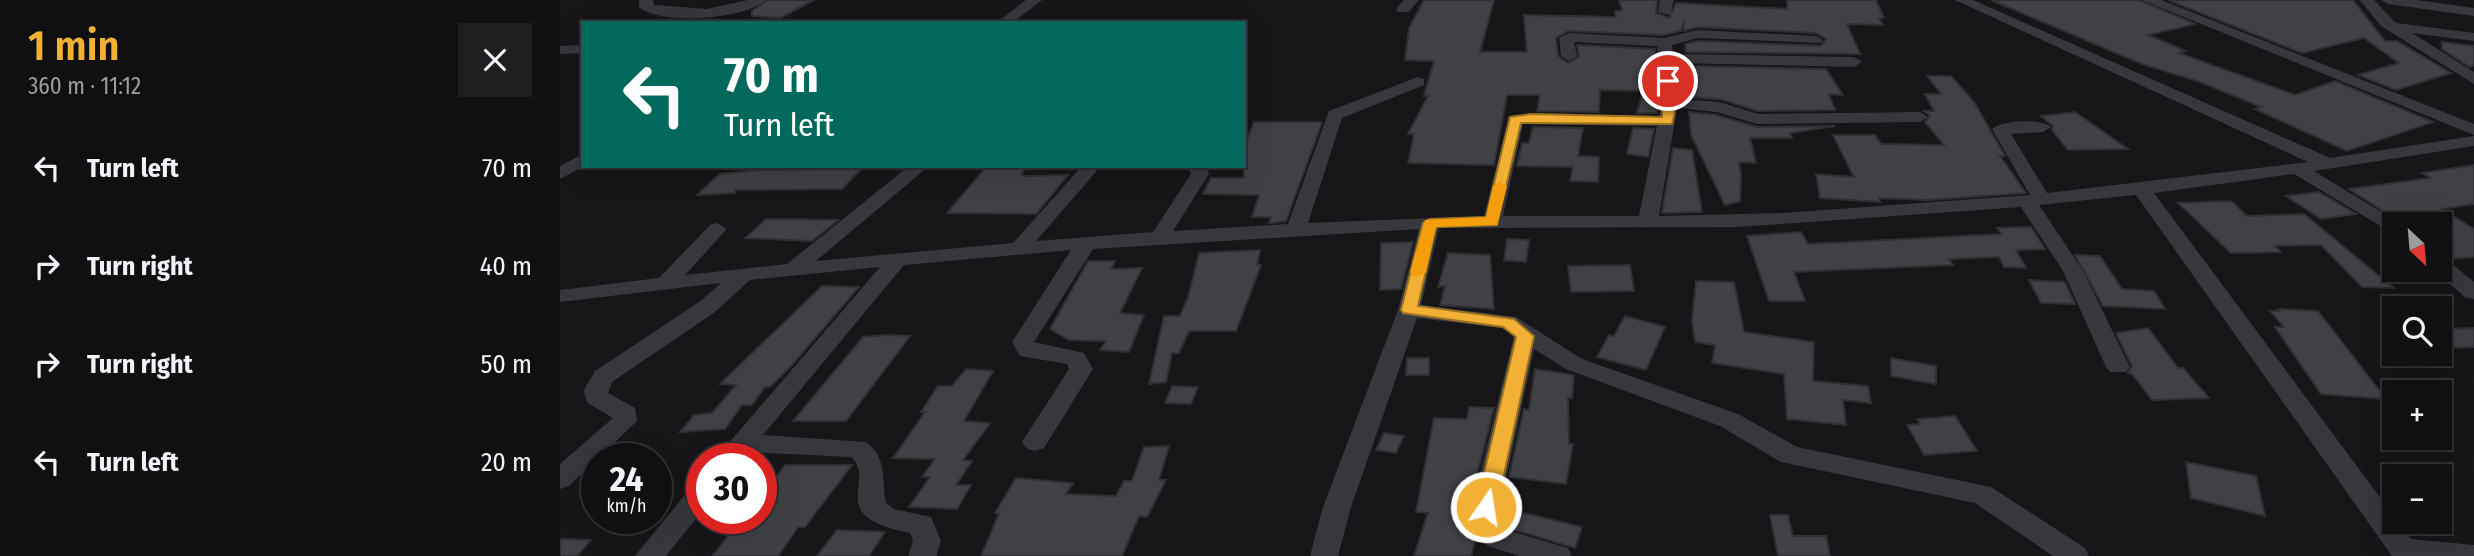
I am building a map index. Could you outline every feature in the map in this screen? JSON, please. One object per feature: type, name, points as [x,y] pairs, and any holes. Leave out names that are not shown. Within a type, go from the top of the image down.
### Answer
[{"type":"street","points":[[646,0],[646,7],[661,11],[722,13],[744,8],[759,0]]},
{"type":"street","points":[[1006,21],[1035,0]]},
{"type":"street","points":[[1962,0],[2326,163]]},
{"type":"street","points":[[2149,0],[2474,130]]},
{"type":"street","points":[[2367,0],[2391,27],[2474,79]]},
{"type":"street","points":[[2388,0],[2474,12]]},
{"type":"street","points":[[644,21],[661,11]]},
{"type":"street","points":[[2391,27],[2474,37]]},
{"type":"street","points":[[1665,50],[1698,34],[1816,40]]},
{"type":"street","points":[[1569,56],[1566,38],[1569,37],[1665,50],[1854,62]]},
{"type":"street","points":[[560,50],[581,50]]},
{"type":"street","points":[[1648,222],[1669,112],[1665,50]]},
{"type":"street","points":[[1296,230],[1335,115],[1418,82]]},
{"type":"street","points":[[1492,222],[1515,120],[1531,117],[1669,112],[1716,106],[1757,119],[1920,117]]},
{"type":"street","points":[[2043,127],[2000,129],[2073,271],[2118,367]]},
{"type":"street","points":[[560,296],[898,259],[1159,238],[1430,223],[1780,220],[2035,201],[2142,190],[2474,141]]},
{"type":"street","points":[[560,174],[581,160]]},
{"type":"street","points":[[791,271],[918,168]]},
{"type":"street","points":[[1019,248],[1090,168]]},
{"type":"street","points":[[1159,238],[1200,174],[1198,168]]},
{"type":"street","points":[[2297,168],[2382,221]]},
{"type":"street","points":[[2142,190],[2406,553],[2474,556]]},
{"type":"street","points":[[1324,556],[1337,506],[1409,310],[1430,223]]},
{"type":"street","points":[[664,284],[717,229]]},
{"type":"street","points":[[1035,442],[1081,369],[1076,358],[1028,351],[1023,342],[1086,243]]},
{"type":"street","points":[[743,443],[898,259]]},
{"type":"street","points":[[2452,274],[2474,293]]},
{"type":"street","points":[[560,479],[625,421],[625,414],[597,397],[596,390],[603,377],[707,307],[742,276]]},
{"type":"street","points":[[1409,310],[1508,323],[1525,336],[1585,369],[1729,420],[1790,455],[1982,494],[2075,556]]},
{"type":"street","points":[[1525,336],[1486,507],[1490,527],[1497,538],[1558,556]]},
{"type":"street","points":[[777,450],[857,448],[864,452],[869,460],[873,507],[878,514],[921,525],[927,541],[922,556]]},
{"type":"street","points":[[649,556],[686,511]]},
{"type":"building","points":[[768,0],[814,0],[780,18],[752,16],[752,11]]},
{"type":"building","points":[[1424,0],[1494,0],[1480,52],[1527,52],[1524,15],[1616,17],[1615,11],[1622,11],[1619,0],[1657,0],[1656,13],[1669,18],[1676,3],[1787,9],[1787,0],[1876,0],[1884,18],[1879,18],[1883,25],[1847,24],[1860,54],[1686,52],[1685,44],[1698,41],[1821,46],[1826,39],[1816,33],[1698,27],[1684,31],[1684,21],[1681,31],[1664,35],[1568,31],[1556,38],[1558,56],[1568,63],[1579,57],[1577,45],[1655,49],[1659,103],[1657,113],[1637,113],[1643,91],[1600,90],[1599,112],[1537,111],[1540,95],[1507,95],[1494,165],[1408,163],[1414,134],[1408,134],[1428,96],[1424,96],[1434,61],[1405,60],[1409,28]]},
{"type":"building","points":[[1991,0],[2139,0],[2195,24],[2148,35],[2186,51],[2179,53],[2295,95],[2335,81],[2433,122],[2347,151],[2255,109],[2261,107],[2200,82],[2142,64]]},
{"type":"building","points":[[2168,0],[2353,0],[2385,41],[2397,41],[2451,73],[2396,90],[2358,75],[2399,63],[2364,38],[2302,53]]},
{"type":"building","points":[[2442,42],[2474,46],[2474,65],[2470,67],[2442,49]]},
{"type":"building","points":[[1686,66],[1826,69],[1843,95],[1829,94],[1835,110],[1758,111],[1720,99],[1688,97]]},
{"type":"building","points":[[1927,76],[1951,76],[1974,102],[2005,156],[2000,156],[2026,193],[1928,200],[1879,198],[1880,202],[1820,198],[1816,174],[1854,177],[1833,135],[1875,135],[1881,144],[1944,145],[1925,122],[1930,116],[1924,111],[1934,111],[1925,94],[1941,94]]},
{"type":"building","points":[[1689,112],[1716,115],[1757,127],[1835,126],[1790,133],[1792,138],[1750,138],[1756,163],[1739,162],[1740,201],[1725,205],[1691,135]]},
{"type":"building","points":[[2075,112],[2128,149],[2068,150],[2052,130],[2053,126],[2041,116]]},
{"type":"building","points":[[1254,122],[1322,122],[1286,221],[1269,223],[1271,217],[1252,217],[1259,195],[1203,194],[1211,178],[1244,178],[1246,143]]},
{"type":"building","points":[[1533,127],[1583,128],[1578,156],[1599,157],[1598,182],[1570,181],[1573,167],[1517,166],[1522,143],[1529,143]]},
{"type":"building","points":[[1633,128],[1654,129],[1648,157],[1627,154]]},
{"type":"building","points":[[1673,148],[1692,150],[1702,212],[1662,213]]},
{"type":"building","points":[[2474,165],[2474,204],[2442,209],[2447,212],[2384,212],[2349,189],[2431,178],[2422,173]]},
{"type":"building","points":[[985,168],[1026,168],[1021,174],[1024,176],[1068,175],[1036,214],[947,213]]},
{"type":"building","points":[[861,169],[842,189],[735,190],[735,193],[697,195],[719,174],[760,170]]},
{"type":"building","points":[[2319,192],[2356,214],[2321,219],[2286,196]]},
{"type":"building","points":[[2231,201],[2247,216],[2304,214],[2382,278],[2382,282],[2387,282],[2394,288],[2362,287],[2321,245],[2275,246],[2281,252],[2231,253],[2178,203]]},
{"type":"building","points":[[2452,215],[2474,229],[2474,257],[2452,259]]},
{"type":"building","points":[[766,219],[838,220],[812,241],[745,238]]},
{"type":"building","points":[[2031,227],[2045,249],[2016,250],[2026,268],[2004,267],[1999,257],[1949,259],[1953,265],[1794,272],[1805,301],[1769,301],[1747,236],[1801,232],[1808,244],[2002,234],[1997,228]]},
{"type":"building","points":[[1507,239],[1529,240],[1526,262],[1504,260]]},
{"type":"building","points":[[1413,242],[1401,289],[1380,290],[1381,243]]},
{"type":"building","points":[[1260,250],[1257,265],[1261,265],[1236,331],[1189,331],[1179,353],[1172,353],[1166,382],[1149,384],[1164,316],[1180,316],[1188,298],[1199,253]]},
{"type":"building","points":[[1448,253],[1490,255],[1494,309],[1440,305],[1445,286],[1438,287]]},
{"type":"building","points":[[2075,255],[2100,256],[2122,289],[2154,291],[2165,309],[2103,306]]},
{"type":"building","points":[[1088,261],[1115,261],[1111,269],[1142,268],[1120,313],[1144,315],[1129,352],[1100,350],[1106,341],[1069,340],[1050,329]]},
{"type":"building","points":[[1630,265],[1634,291],[1571,292],[1568,266]]},
{"type":"building","points":[[2029,280],[2065,282],[2075,304],[2041,303]]},
{"type":"building","points":[[1696,281],[1734,282],[1744,332],[1814,342],[1813,381],[1868,386],[1871,403],[1843,400],[1846,425],[1787,419],[1784,374],[1712,363],[1715,345],[1695,342],[1692,321]]},
{"type":"building","points":[[822,286],[859,287],[792,365],[770,387],[765,387],[752,405],[742,405],[725,429],[680,432],[694,415],[712,413],[736,385],[720,384]]},
{"type":"building","points":[[2278,309],[2318,311],[2382,394],[2382,399],[2321,394],[2275,327],[2284,327],[2270,311],[2280,311]]},
{"type":"building","points":[[1625,316],[1665,327],[1646,370],[1597,357],[1609,335],[1614,336]]},
{"type":"building","points":[[2148,328],[2178,368],[2183,368],[2209,398],[2152,400],[2132,374],[2128,373],[2132,366],[2116,333]]},
{"type":"building","points":[[2474,328],[2474,347],[2452,348],[2452,329]]},
{"type":"building","points":[[910,336],[846,421],[793,421],[863,337]]},
{"type":"building","points":[[1407,358],[1429,358],[1429,375],[1406,375]]},
{"type":"building","points":[[1891,358],[1936,366],[1936,384],[1891,376]]},
{"type":"building","points":[[966,369],[993,371],[964,421],[990,423],[963,460],[972,461],[956,485],[971,485],[957,509],[909,507],[930,477],[922,477],[935,459],[893,458],[925,412],[921,412],[938,386],[952,386]]},
{"type":"building","points":[[1535,369],[1574,375],[1572,398],[1568,398],[1569,444],[1573,444],[1566,484],[1509,477],[1524,409],[1529,410]]},
{"type":"building","points":[[1172,386],[1198,387],[1191,404],[1165,403]]},
{"type":"building","points":[[1469,407],[1494,408],[1469,506],[1477,534],[1471,556],[1414,556],[1428,513],[1416,512],[1434,418],[1467,419]]},
{"type":"building","points":[[1955,416],[1977,451],[1924,455],[1907,425],[1920,424],[1917,419]]},
{"type":"building","points":[[1384,433],[1404,436],[1396,453],[1376,450]]},
{"type":"building","points":[[1169,446],[1159,480],[1166,480],[1147,517],[1139,516],[1122,556],[981,556],[999,514],[995,513],[1016,478],[1073,483],[1066,494],[1116,496],[1124,481],[1132,481],[1144,447]]},
{"type":"building","points":[[2186,462],[2256,476],[2265,516],[2191,498]]},
{"type":"building","points":[[785,465],[852,465],[805,527],[798,527],[778,556],[712,556],[730,534],[777,534],[777,476]]},
{"type":"building","points":[[1503,508],[1582,527],[1575,548],[1509,528]]},
{"type":"building","points":[[1770,515],[1788,515],[1793,536],[1826,536],[1830,556],[1778,556]]},
{"type":"building","points":[[837,530],[885,532],[869,556],[817,556]]},
{"type":"building","points":[[560,539],[591,540],[577,556],[560,556]]},
{"type":"slow traffic","points":[[1418,272],[1430,223],[1492,222],[1500,186]]},
{"type":"route","points":[[1486,507],[1525,336],[1508,323],[1409,310],[1430,223],[1492,222],[1515,120],[1531,117],[1667,121],[1670,103],[1668,81]]}]
